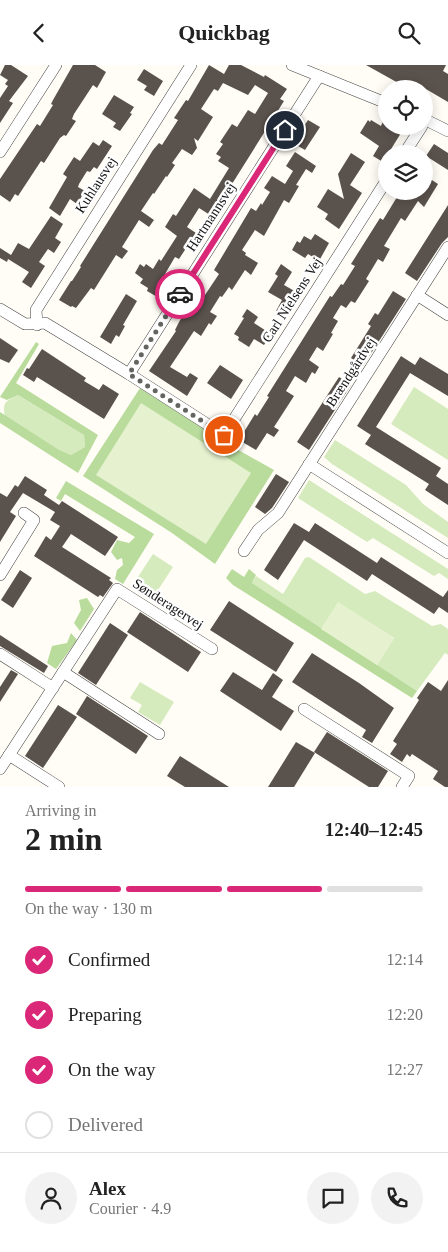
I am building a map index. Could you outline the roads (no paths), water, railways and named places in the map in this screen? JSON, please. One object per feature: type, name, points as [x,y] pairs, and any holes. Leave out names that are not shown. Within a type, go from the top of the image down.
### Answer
[{"type":"street","points":[[0,152],[56,65]]},
{"type":"street","name":"Kuhlausvej","points":[[37,325],[36,310],[191,65]]},
{"type":"street","points":[[292,65],[378,100]]},
{"type":"street","name":"Hartmannsvej","points":[[129,374],[319,76]]},
{"type":"street","points":[[433,125],[448,131]]},
{"type":"street","name":"Carl Nielsens Vej","points":[[129,374],[224,435],[378,194]]},
{"type":"street","name":"Brændgårdvej","points":[[244,551],[258,530],[278,513],[448,247]]},
{"type":"street","points":[[417,295],[448,315]]},
{"type":"street","points":[[0,309],[25,324],[37,325],[45,323],[129,374]]},
{"type":"street","points":[[309,464],[448,553]]},
{"type":"street","points":[[0,575],[34,519],[24,513]]},
{"type":"street","name":"Sønderagervej","points":[[0,769],[117,589],[212,649]]},
{"type":"street","points":[[0,654],[52,688]]},
{"type":"street","points":[[63,672],[159,734]]},
{"type":"street","points":[[304,709],[409,776],[402,787]]},
{"type":"street","points":[[9,755],[59,787]]}]
